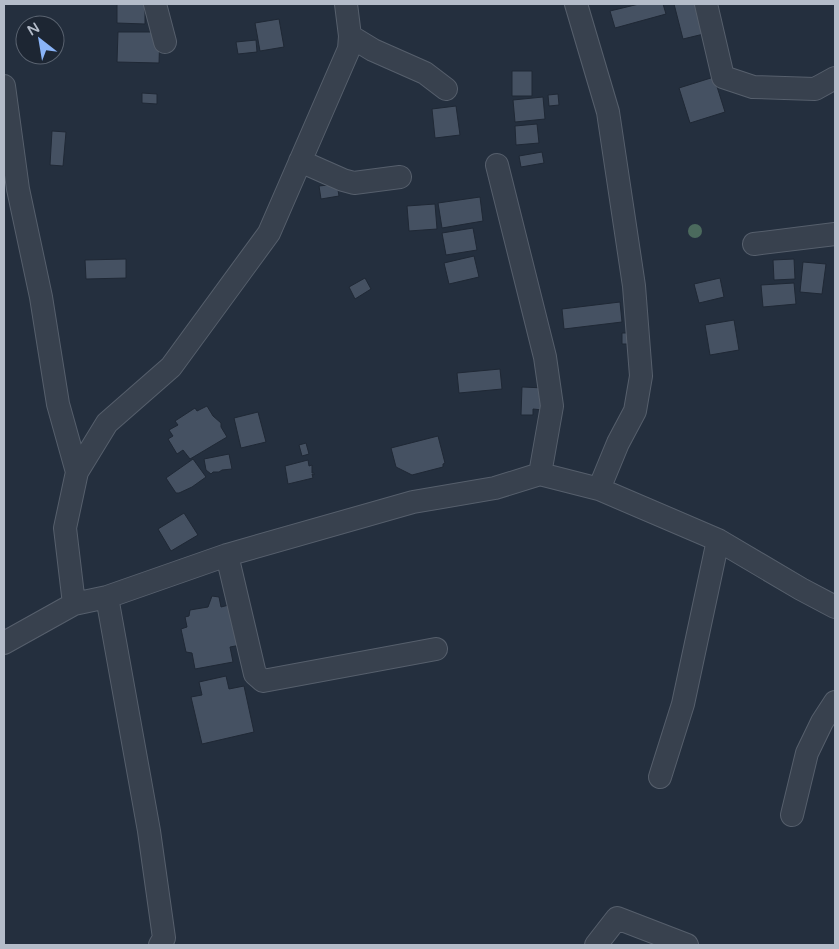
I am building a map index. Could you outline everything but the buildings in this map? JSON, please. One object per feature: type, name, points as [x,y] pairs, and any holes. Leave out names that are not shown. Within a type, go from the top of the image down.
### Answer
[{"type":"street","points":[[155,4],[166,42]]},
{"type":"street","points":[[74,604],[65,528],[77,472],[107,423],[171,367],[269,233],[349,49],[350,36],[346,4]]},
{"type":"street","points":[[576,4],[608,112],[634,286],[641,376],[635,411],[618,443],[599,489]]},
{"type":"street","points":[[706,4],[723,77],[753,88],[816,89],[835,78]]},
{"type":"street","points":[[350,36],[373,50],[424,73],[446,89]]},
{"type":"street","points":[[4,86],[18,190],[41,297],[58,404],[77,472]]},
{"type":"street","points":[[300,161],[354,183],[400,177]]},
{"type":"street","points":[[497,165],[545,357],[552,406],[540,474]]},
{"type":"street","points":[[754,244],[835,234]]},
{"type":"street","points":[[4,643],[74,604],[107,597],[226,555],[413,502],[495,488],[540,474],[599,489],[718,540],[835,607]]},
{"type":"street","points":[[660,777],[683,704],[718,540]]},
{"type":"street","points":[[226,555],[254,674],[263,681],[436,649]]},
{"type":"street","points":[[107,597],[149,831],[164,938],[160,945]]},
{"type":"street","points":[[792,814],[807,753],[822,722],[835,702]]},
{"type":"street","points":[[596,945],[617,918],[687,945]]}]
